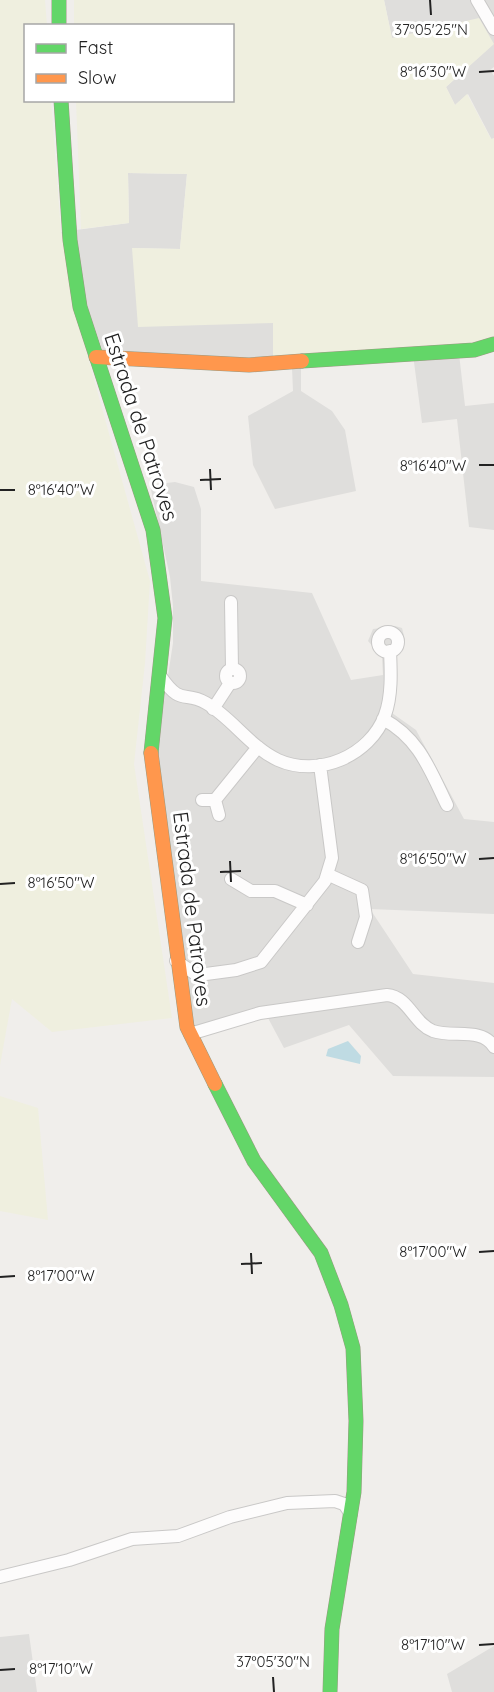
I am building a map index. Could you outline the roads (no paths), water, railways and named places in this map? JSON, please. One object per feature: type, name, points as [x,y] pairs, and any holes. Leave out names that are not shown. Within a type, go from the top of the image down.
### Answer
[{"type":"street","points":[[59,0],[59,24]]},
{"type":"street","points":[[477,0],[494,30]]},
{"type":"street","name":"Estrada de Patroves","points":[[61,102],[71,250],[80,307],[153,530],[165,618],[161,677],[151,749],[176,961],[190,1034],[254,1161],[306,1230],[333,1280],[349,1327],[355,1371],[354,1492],[333,1618],[330,1692]]},
{"type":"street","points":[[96,357],[268,364],[474,350],[494,344]]},
{"type":"street","points":[[213,709],[230,683],[236,683],[240,678],[239,671],[232,669],[231,602]]},
{"type":"street","points":[[161,677],[178,697],[205,702],[258,747],[279,760],[314,767],[339,760],[361,748],[373,737],[383,718],[391,683],[390,651]]},
{"type":"street","points":[[155,711],[178,697]]},
{"type":"street","points":[[383,718],[410,736],[429,766],[447,805]]},
{"type":"street","points":[[219,815],[208,800],[258,747]]},
{"type":"street","points":[[176,961],[194,973],[206,974],[236,970],[261,962],[307,905],[329,875],[332,858],[320,765]]},
{"type":"street","points":[[329,875],[362,890],[366,917],[358,942]]},
{"type":"street","points":[[231,879],[251,891],[275,891],[307,905]]},
{"type":"street","points":[[182,997],[194,980],[206,974]]},
{"type":"street","points":[[190,1034],[260,1013],[387,995],[400,999],[428,1028],[448,1034],[480,1035],[487,1038],[494,1047]]},
{"type":"street","points":[[335,1501],[354,1492]]},
{"type":"street","points":[[0,1577],[69,1560],[132,1539],[178,1536],[270,1506],[311,1500],[335,1501],[344,1504],[351,1514]]},
{"type":"water","points":[[348,1041],[361,1056],[360,1064],[326,1056],[328,1049]]}]
